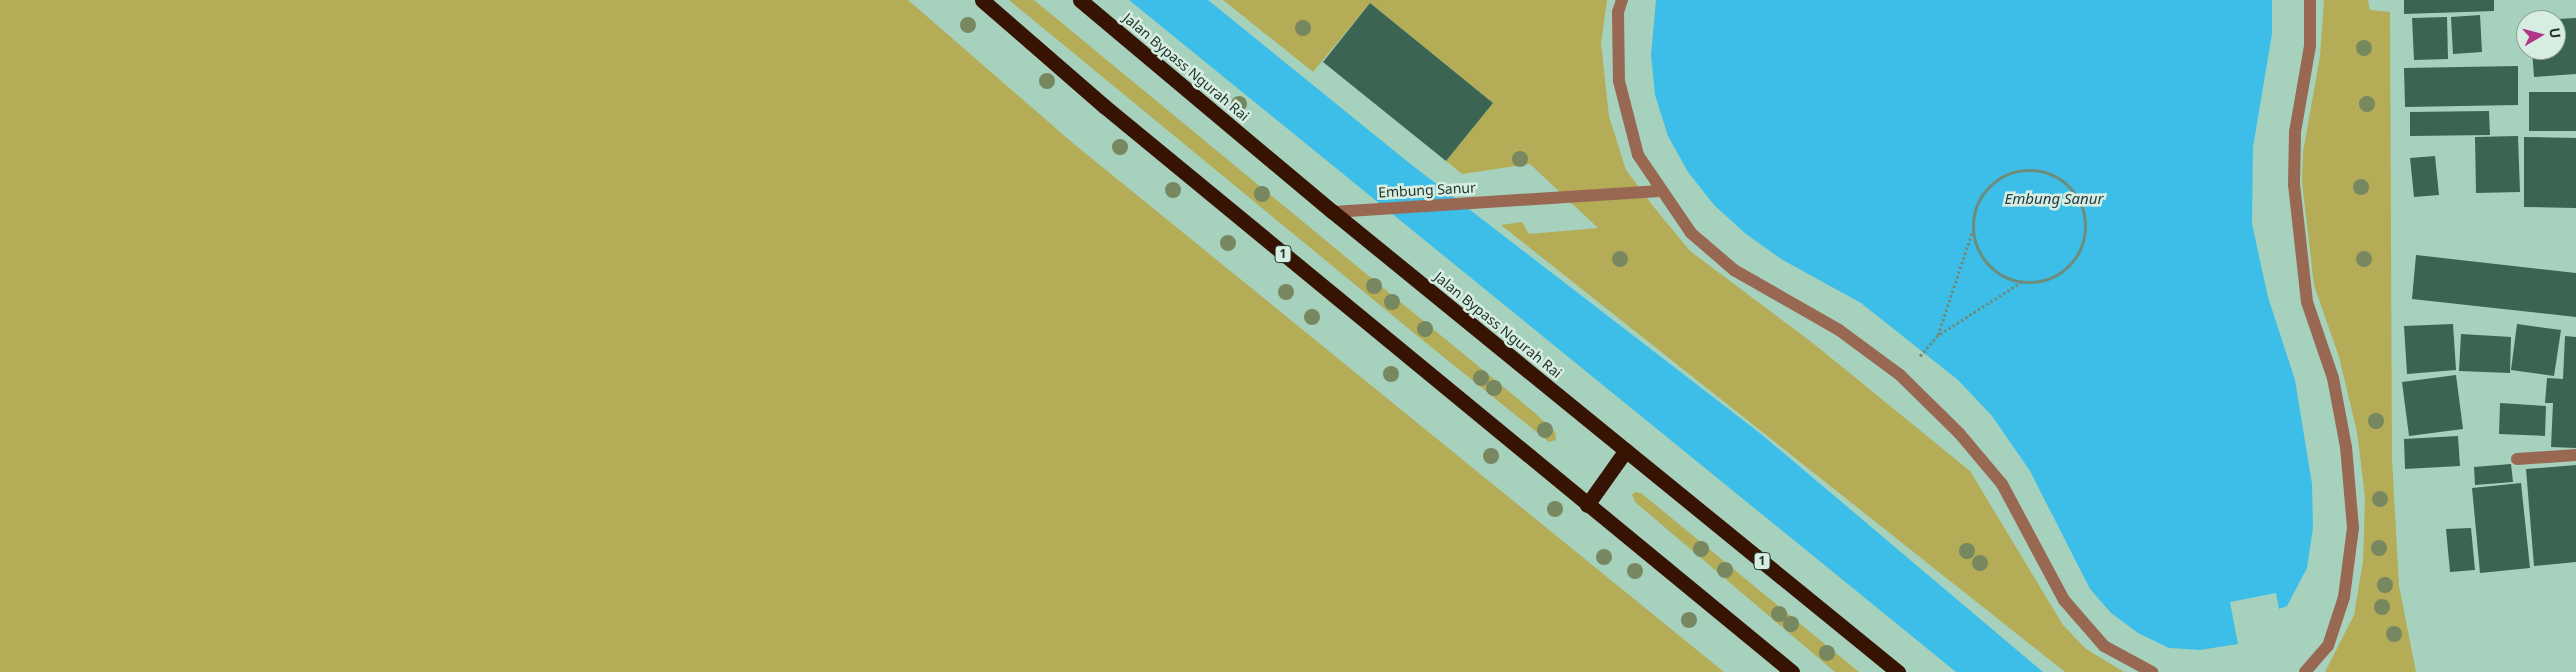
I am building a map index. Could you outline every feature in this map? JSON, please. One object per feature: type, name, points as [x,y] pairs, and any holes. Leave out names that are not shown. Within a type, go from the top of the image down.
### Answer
[{"type":"highway","name":"1","points":[[982,0],[1111,113],[1792,672]]},
{"type":"highway","name":"Jalan Bypass Ngurah Rai","points":[[1080,0],[1333,212],[1898,672]]},
{"type":"highway","points":[[1587,505],[1626,450]]},
{"type":"street","points":[[1622,0],[1618,12],[1619,81],[1638,155],[1659,191],[1691,233],[1734,270],[1838,330],[1900,375],[1959,433],[2002,484],[2064,600],[2104,646],[2152,672]]},
{"type":"street","points":[[2305,672],[2328,646],[2344,597],[2353,528],[2346,446],[2333,378],[2306,302],[2294,185],[2295,132],[2310,46],[2310,0]]},
{"type":"street","name":"Embung Sanur","points":[[1333,212],[1402,205],[1522,200],[1659,191]]},
{"type":"street","points":[[2517,459],[2576,455]]},
{"type":"path","points":[[1938,335],[1973,228],[1976,209],[1984,192],[1999,179],[2016,171],[2036,170],[2054,175],[2069,187],[2085,220],[2077,254],[2051,278],[2024,281],[2000,274],[1986,262],[1977,247],[1973,228]]},
{"type":"path","points":[[1924,352],[1938,335],[2024,281]]},
{"type":"shaded area","points":[[0,0],[908,0],[1074,144],[1724,672],[0,672]]},
{"type":"shaded area","points":[[1009,0],[1034,0],[1535,413],[1555,432],[1556,440],[1549,442]]},
{"type":"shaded area","points":[[1223,0],[1607,0],[1601,43],[1609,116],[1626,170],[1653,206],[1690,251],[1814,344],[1970,471],[2063,625],[2086,649],[2124,672],[2065,672],[1501,225],[1522,222],[1529,234],[1598,228],[1530,164],[1462,174],[1446,161],[1493,103],[1370,3],[1313,72]]},
{"type":"shaded area","points":[[2324,0],[2368,0],[2370,10],[2390,12],[2392,458],[2399,586],[2416,672],[2325,672],[2354,615],[2363,561],[2365,497],[2357,432],[2339,357],[2314,285],[2302,182],[2303,152],[2320,56]]},
{"type":"shaded area","points":[[1635,492],[1641,493],[1859,672],[1835,672],[1635,502],[1632,495]]},
{"type":"water","points":[[1129,0],[1208,0],[1408,162],[1761,434],[2043,672],[1956,672]]},
{"type":"water","name":"Embung Sanur","points":[[1656,0],[2272,0],[2272,34],[2253,147],[2252,224],[2268,297],[2295,380],[2312,484],[2313,528],[2307,568],[2287,606],[2279,609],[2276,593],[2230,602],[2238,644],[2200,650],[2169,648],[2138,633],[2111,613],[2090,589],[2030,471],[1992,416],[1958,380],[1861,303],[1781,259],[1746,234],[1714,205],[1688,172],[1668,136],[1655,95],[1651,55]]},
{"type":"building","points":[[2404,0],[2494,0],[2494,11],[2404,14]]},
{"type":"building","points":[[1370,3],[1493,103],[1446,161],[1323,62]]},
{"type":"building","points":[[2480,15],[2482,52],[2453,54],[2451,17]]},
{"type":"building","points":[[2447,17],[2448,59],[2414,60],[2412,18]]},
{"type":"building","points":[[2566,18],[2576,18],[2576,74],[2534,77],[2533,60],[2566,60]]},
{"type":"building","points":[[2518,66],[2518,105],[2405,107],[2404,68]]},
{"type":"building","points":[[2529,92],[2576,92],[2576,131],[2529,131]]},
{"type":"building","points":[[2489,111],[2490,135],[2410,136],[2410,112]]},
{"type":"building","points":[[2518,136],[2520,192],[2476,193],[2475,137]]},
{"type":"building","points":[[2524,137],[2576,138],[2576,208],[2524,207]]},
{"type":"building","points":[[2435,156],[2439,195],[2414,197],[2410,158]]},
{"type":"building","points":[[2416,255],[2576,273],[2576,317],[2412,299]]},
{"type":"building","points":[[2453,324],[2456,370],[2407,374],[2404,326]]},
{"type":"building","points":[[2517,324],[2561,330],[2554,376],[2511,370]]},
{"type":"building","points":[[2461,334],[2511,337],[2510,373],[2459,371]]},
{"type":"building","points":[[2565,336],[2576,337],[2576,448],[2551,447],[2553,403],[2545,403],[2547,378],[2563,379]]},
{"type":"building","points":[[2456,375],[2463,429],[2409,436],[2402,382]]},
{"type":"building","points":[[2500,403],[2546,406],[2545,436],[2499,434]]},
{"type":"building","points":[[2458,436],[2460,466],[2405,469],[2404,439]]},
{"type":"building","points":[[2511,464],[2513,482],[2475,485],[2474,467]]},
{"type":"building","points":[[2576,465],[2576,562],[2534,566],[2526,469]]},
{"type":"building","points":[[2521,483],[2530,568],[2480,573],[2472,488]]},
{"type":"building","points":[[2471,528],[2475,570],[2450,572],[2446,529]]}]
